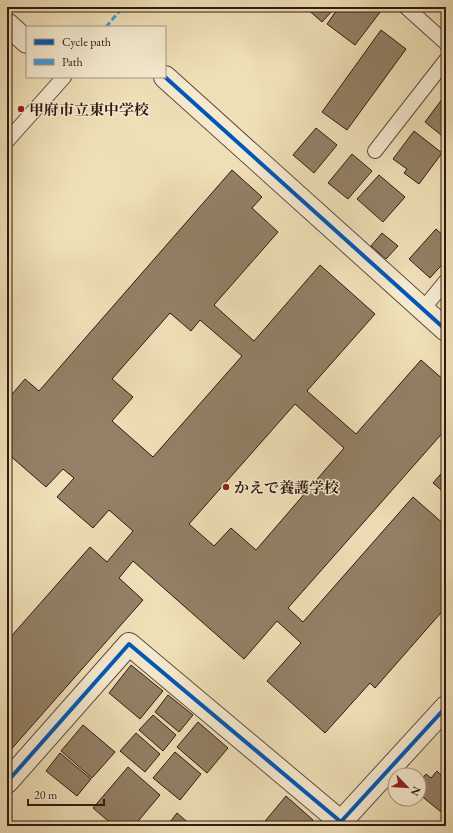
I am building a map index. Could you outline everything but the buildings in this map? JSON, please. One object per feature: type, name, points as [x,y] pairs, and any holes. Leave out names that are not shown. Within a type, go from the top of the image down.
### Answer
[{"type":"street","points":[[7,24],[26,41]]},
{"type":"street","points":[[165,78],[446,330]]},
{"type":"street","points":[[7,782],[129,644],[339,824],[446,707]]},
{"type":"lane","points":[[406,7],[446,43]]},
{"type":"lane","points":[[374,151],[446,60]]},
{"type":"lane","points":[[7,141],[63,78]]},
{"type":"lane","points":[[423,309],[446,281]]},
{"type":"marked path","points":[[107,26],[123,7]]},
{"type":"cycle path","points":[[166,78],[446,330]]},
{"type":"cycle path","points":[[7,782],[129,644],[341,822]]},
{"type":"cycle path","points":[[337,826],[446,707]]},
{"type":"place","name":"甲府市立東中学校","points":[[21,109]]},
{"type":"place","name":"かえで養護学校","points":[[226,487]]}]
